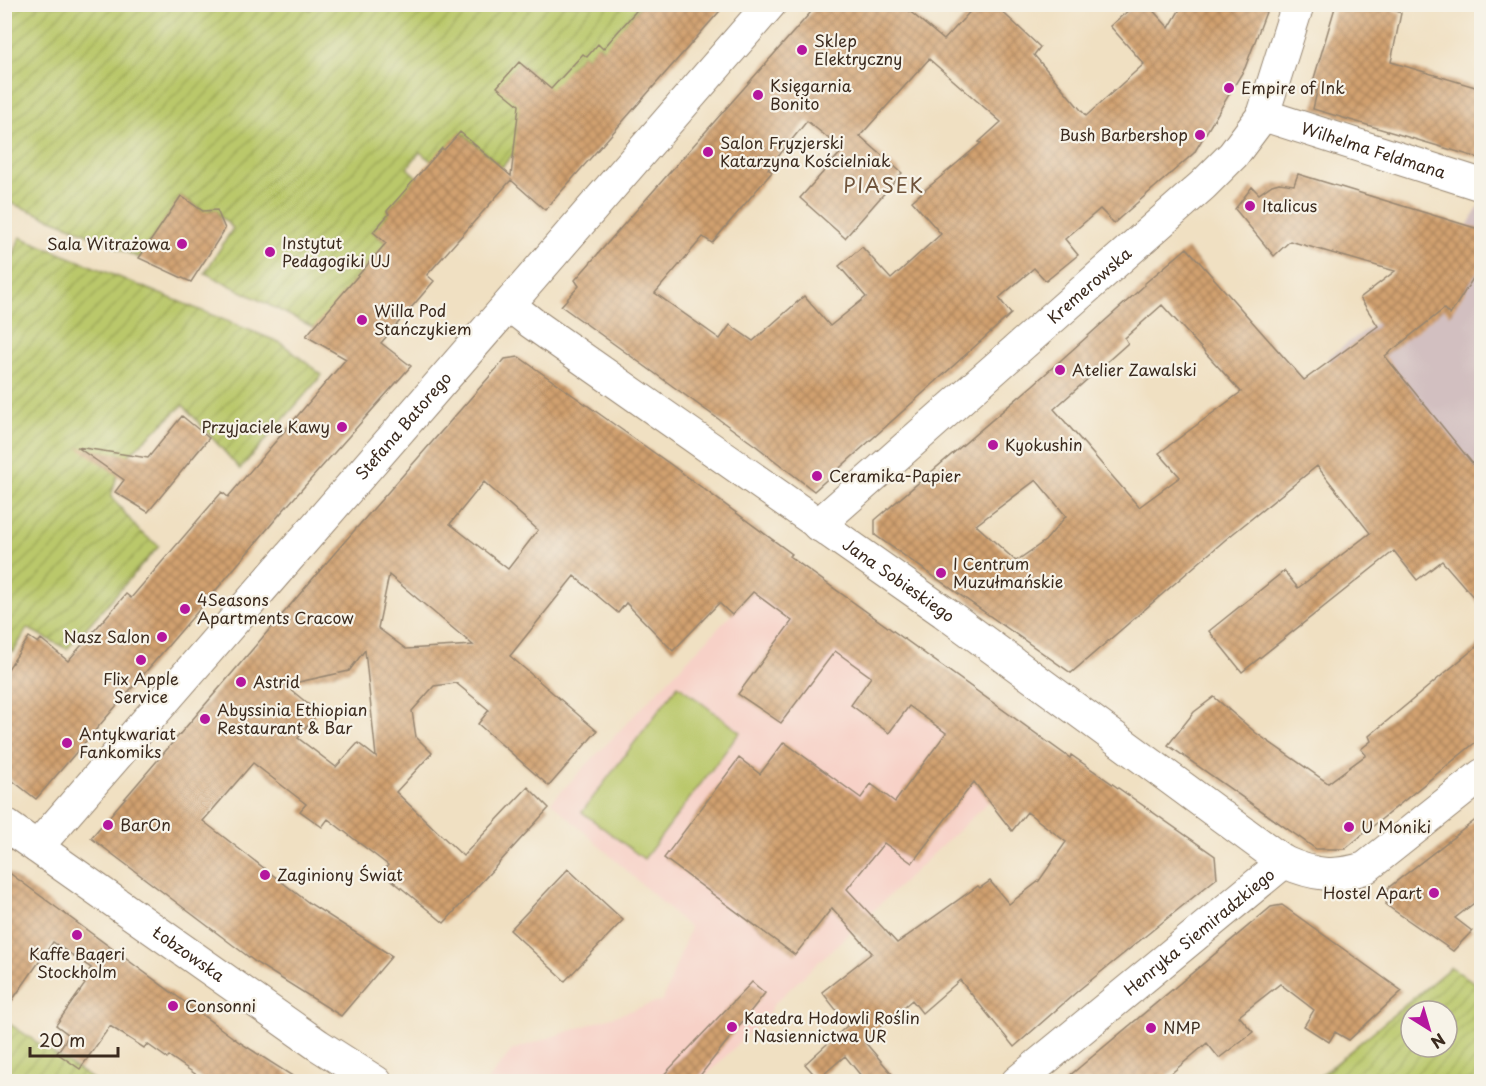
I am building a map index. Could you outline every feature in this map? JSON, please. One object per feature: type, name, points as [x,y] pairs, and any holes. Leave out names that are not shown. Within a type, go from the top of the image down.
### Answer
[{"type":"street","name":"Stefana Batorego","points":[[37,848],[770,4]]},
{"type":"street","name":"Kremerowska","points":[[818,525],[1203,185],[1233,155],[1263,115],[1298,4]]},
{"type":"street","name":"Wilhelma Feldmana","points":[[1263,115],[1482,185]]},
{"type":"street","name":"Jana Sobieskiego","points":[[509,304],[532,323],[944,612],[1284,862]]},
{"type":"street","name":"Henryka Siemiradzkiego","points":[[1017,1082],[1284,862],[1320,874],[1347,874],[1365,868],[1482,775]]},
{"type":"street","name":"Łobzowska","points":[[4,824],[318,1045],[376,1082]]},
{"type":"shaded area","points":[[1481,203],[1481,549],[1327,358],[1434,281]]},
{"type":"shaded area","points":[[753,592],[1050,744],[774,1004],[769,1013],[701,1081],[487,1082],[512,1050],[663,1000],[690,928],[551,802]]},
{"type":"green space","points":[[301,4],[310,10],[314,4],[642,5],[604,49],[598,45],[587,57],[583,54],[569,69],[578,77],[541,100],[524,115],[518,122],[516,130],[526,139],[502,167],[461,132],[431,161],[420,152],[407,168],[417,177],[387,211],[389,214],[373,232],[389,246],[350,285],[317,329],[205,273],[233,228],[217,210],[207,213],[181,196],[139,258],[72,227],[5,201],[4,5]],"holes":[[[519,62],[530,71],[498,87]]]},
{"type":"green space","points":[[20,237],[281,343],[322,375],[240,469],[183,405],[121,462],[111,496],[139,531],[159,546],[67,649],[27,628],[14,652],[5,648],[4,281]]},
{"type":"green space","points":[[678,685],[740,732],[644,859],[582,812]]},
{"type":"green space","points":[[1451,967],[1481,987],[1481,1081],[1314,1081],[1399,1010],[1399,1059],[1459,1059],[1459,999],[1413,999]]},
{"type":"green space","points":[[5,1021],[95,1081],[5,1081]]},
{"type":"building","points":[[642,4],[726,4],[545,210],[511,180],[427,275],[434,281],[381,343],[411,366],[280,514],[36,799],[4,774],[4,675],[29,637],[38,643],[41,639],[68,661],[126,594],[131,598],[222,492],[228,497],[346,359],[306,336],[386,243],[373,232],[389,214],[387,211],[442,148],[444,150],[460,132],[511,176],[519,105],[497,87],[519,62],[551,89],[583,54],[587,57],[598,44],[603,49]]},
{"type":"building","points":[[818,4],[901,4],[944,40],[977,4],[994,4],[1040,47],[1034,55],[1086,116],[1144,64],[1110,26],[1136,4],[1147,4],[1169,28],[1183,4],[1269,4],[1245,68],[1194,153],[1114,223],[1100,209],[1065,239],[1078,255],[1046,281],[1034,268],[999,298],[1011,314],[814,491],[756,446],[561,306],[579,286],[575,280]],"holes":[[[929,59],[1001,122],[979,142],[981,143],[912,201],[941,234],[891,279],[862,247],[839,266],[866,297],[830,326],[804,296],[753,341],[730,325],[720,339],[655,293],[703,237],[712,243],[772,172],[768,169],[807,121],[843,150],[800,198],[845,238],[902,173],[860,136]]]},
{"type":"building","points":[[1336,4],[1395,4],[1393,10],[1401,13],[1391,62],[1482,89],[1482,159],[1313,109],[1318,87],[1312,85]]},
{"type":"building","points":[[1298,174],[1482,230],[1482,264],[1450,315],[1444,309],[1385,356],[1482,475],[1482,607],[1442,561],[1417,580],[1394,551],[1242,672],[1209,631],[1284,571],[1298,588],[1370,533],[1317,466],[1225,540],[1071,673],[875,535],[875,520],[1033,385],[1187,248],[1304,380],[1378,326],[1360,298],[1395,271],[1290,241],[1274,256],[1235,209],[1252,187],[1259,194],[1279,183],[1294,185]],"holes":[[[1162,305],[1241,392],[1159,453],[1180,477],[1139,507],[1054,409],[1128,343],[1125,338]],[[1036,480],[1066,516],[1045,541],[1016,561],[976,525]]]},
{"type":"building","name":"Sala Witrażowa","points":[[181,196],[203,211],[217,210],[225,229],[191,282],[139,258]]},
{"type":"building","points":[[519,357],[670,464],[792,554],[789,556],[1070,758],[1071,755],[1215,856],[1217,878],[1080,989],[1014,1047],[960,980],[922,1013],[912,1000],[864,1041],[899,1082],[866,1082],[845,1056],[818,1079],[805,1064],[848,1025],[822,992],[872,953],[832,908],[795,955],[664,858],[739,758],[760,774],[784,742],[861,798],[871,784],[895,802],[946,733],[909,706],[889,733],[851,705],[871,677],[835,651],[781,723],[738,694],[792,621],[753,592],[732,615],[719,603],[673,651],[626,603],[618,613],[574,576],[510,656],[597,731],[549,786],[478,724],[489,710],[456,683],[434,686],[412,711],[416,737],[432,753],[396,792],[463,856],[528,787],[549,808],[444,923],[382,872],[388,865],[328,819],[322,827],[300,811],[306,804],[253,763],[203,821],[309,903],[392,956],[341,1016],[258,964],[91,838],[346,540],[505,359]],"holes":[[[484,482],[538,530],[508,569],[450,524]],[[389,575],[473,645],[406,649],[378,628]],[[365,650],[376,757],[358,743],[336,767],[298,738],[318,712],[285,685],[349,671]],[[974,782],[1012,831],[1027,812],[1066,842],[1039,881],[1009,904],[990,881],[980,888],[978,886],[897,943],[847,889],[884,843],[912,863]]]},
{"type":"building","points":[[182,416],[209,438],[148,512],[115,492],[124,480],[77,447],[148,458]]},
{"type":"building","points":[[1482,642],[1482,737],[1345,849],[1316,849],[1168,745],[1194,712],[1214,697],[1256,733],[1328,783],[1366,755],[1361,749],[1371,741],[1369,736]]},
{"type":"building","name":"Hostel Apart","points":[[1482,815],[1482,897],[1455,918],[1472,931],[1453,951],[1386,905],[1388,888]]},
{"type":"building","points":[[4,869],[239,1042],[302,1082],[207,1082],[169,1056],[167,1058],[147,1044],[144,1048],[110,1026],[80,1069],[57,1053],[69,1035],[56,1025],[85,984],[81,981],[91,968],[53,942],[4,1012]]},
{"type":"building","points":[[568,869],[623,920],[565,981],[510,930]]},
{"type":"building","points":[[1282,905],[1402,991],[1349,1040],[1335,1032],[1329,1042],[1304,1026],[1314,1010],[1280,984],[1239,1016],[1253,1032],[1219,1058],[1207,1043],[1161,1082],[1062,1082],[1271,907]]},
{"type":"building","name":"Katedra Hodowli Roślin i Nasiennictwa UR","points":[[752,982],[765,993],[695,1082],[657,1082]]},
{"type":"place","name":"Sklep Elektryczny","points":[[802,50]]},
{"type":"place","name":"Empire of Ink","points":[[1229,88]]},
{"type":"place","name":"Księgarnia Bonito","points":[[758,95]]},
{"type":"place","name":"Bush Barbershop","points":[[1200,135]]},
{"type":"place","name":"Salon Fryzjerski Katarzyna Kościelniak","points":[[708,152]]},
{"type":"place","name":"Italicus","points":[[1250,206]]},
{"type":"place","name":"Sala Witrażowa","points":[[182,244]]},
{"type":"place","name":"Instytut Pedagogiki UJ","points":[[270,252]]},
{"type":"place","name":"Willa Pod Stańczykiem","points":[[362,320]]},
{"type":"place","name":"Atelier Zawalski","points":[[1060,370]]},
{"type":"place","name":"Przyjaciele Kawy","points":[[342,427]]},
{"type":"place","name":"Kyokushin","points":[[993,445]]},
{"type":"place","name":"Ceramika-Papier","points":[[817,476]]},
{"type":"place","name":"I Centrum Muzułmańskie","points":[[941,573]]},
{"type":"place","name":"4Seasons Apartments Cracow","points":[[185,609]]},
{"type":"place","name":"Nasz Salon","points":[[162,637]]},
{"type":"place","name":"Flix Apple Service","points":[[141,660]]},
{"type":"place","name":"Astrid","points":[[241,682]]},
{"type":"place","name":"Abyssinia Ethiopian Restaurant & Bar","points":[[205,719]]},
{"type":"place","name":"Antykwariat Fankomiks","points":[[67,743]]},
{"type":"place","name":"BarOn","points":[[108,825]]},
{"type":"place","name":"U Moniki","points":[[1349,827]]},
{"type":"place","name":"Zaginiony Świat","points":[[265,875]]},
{"type":"place","name":"Hostel Apart","points":[[1434,893]]},
{"type":"place","name":"Kaffe Bageri Stockholm","points":[[77,935]]},
{"type":"place","name":"Consonni","points":[[173,1006]]},
{"type":"place","name":"Katedra Hodowli Roślin i Nasiennictwa UR","points":[[732,1027]]},
{"type":"place","name":"NMP","points":[[1151,1028]]},
{"type":"district","name":"PIASEK","points":[[884,186]]}]
